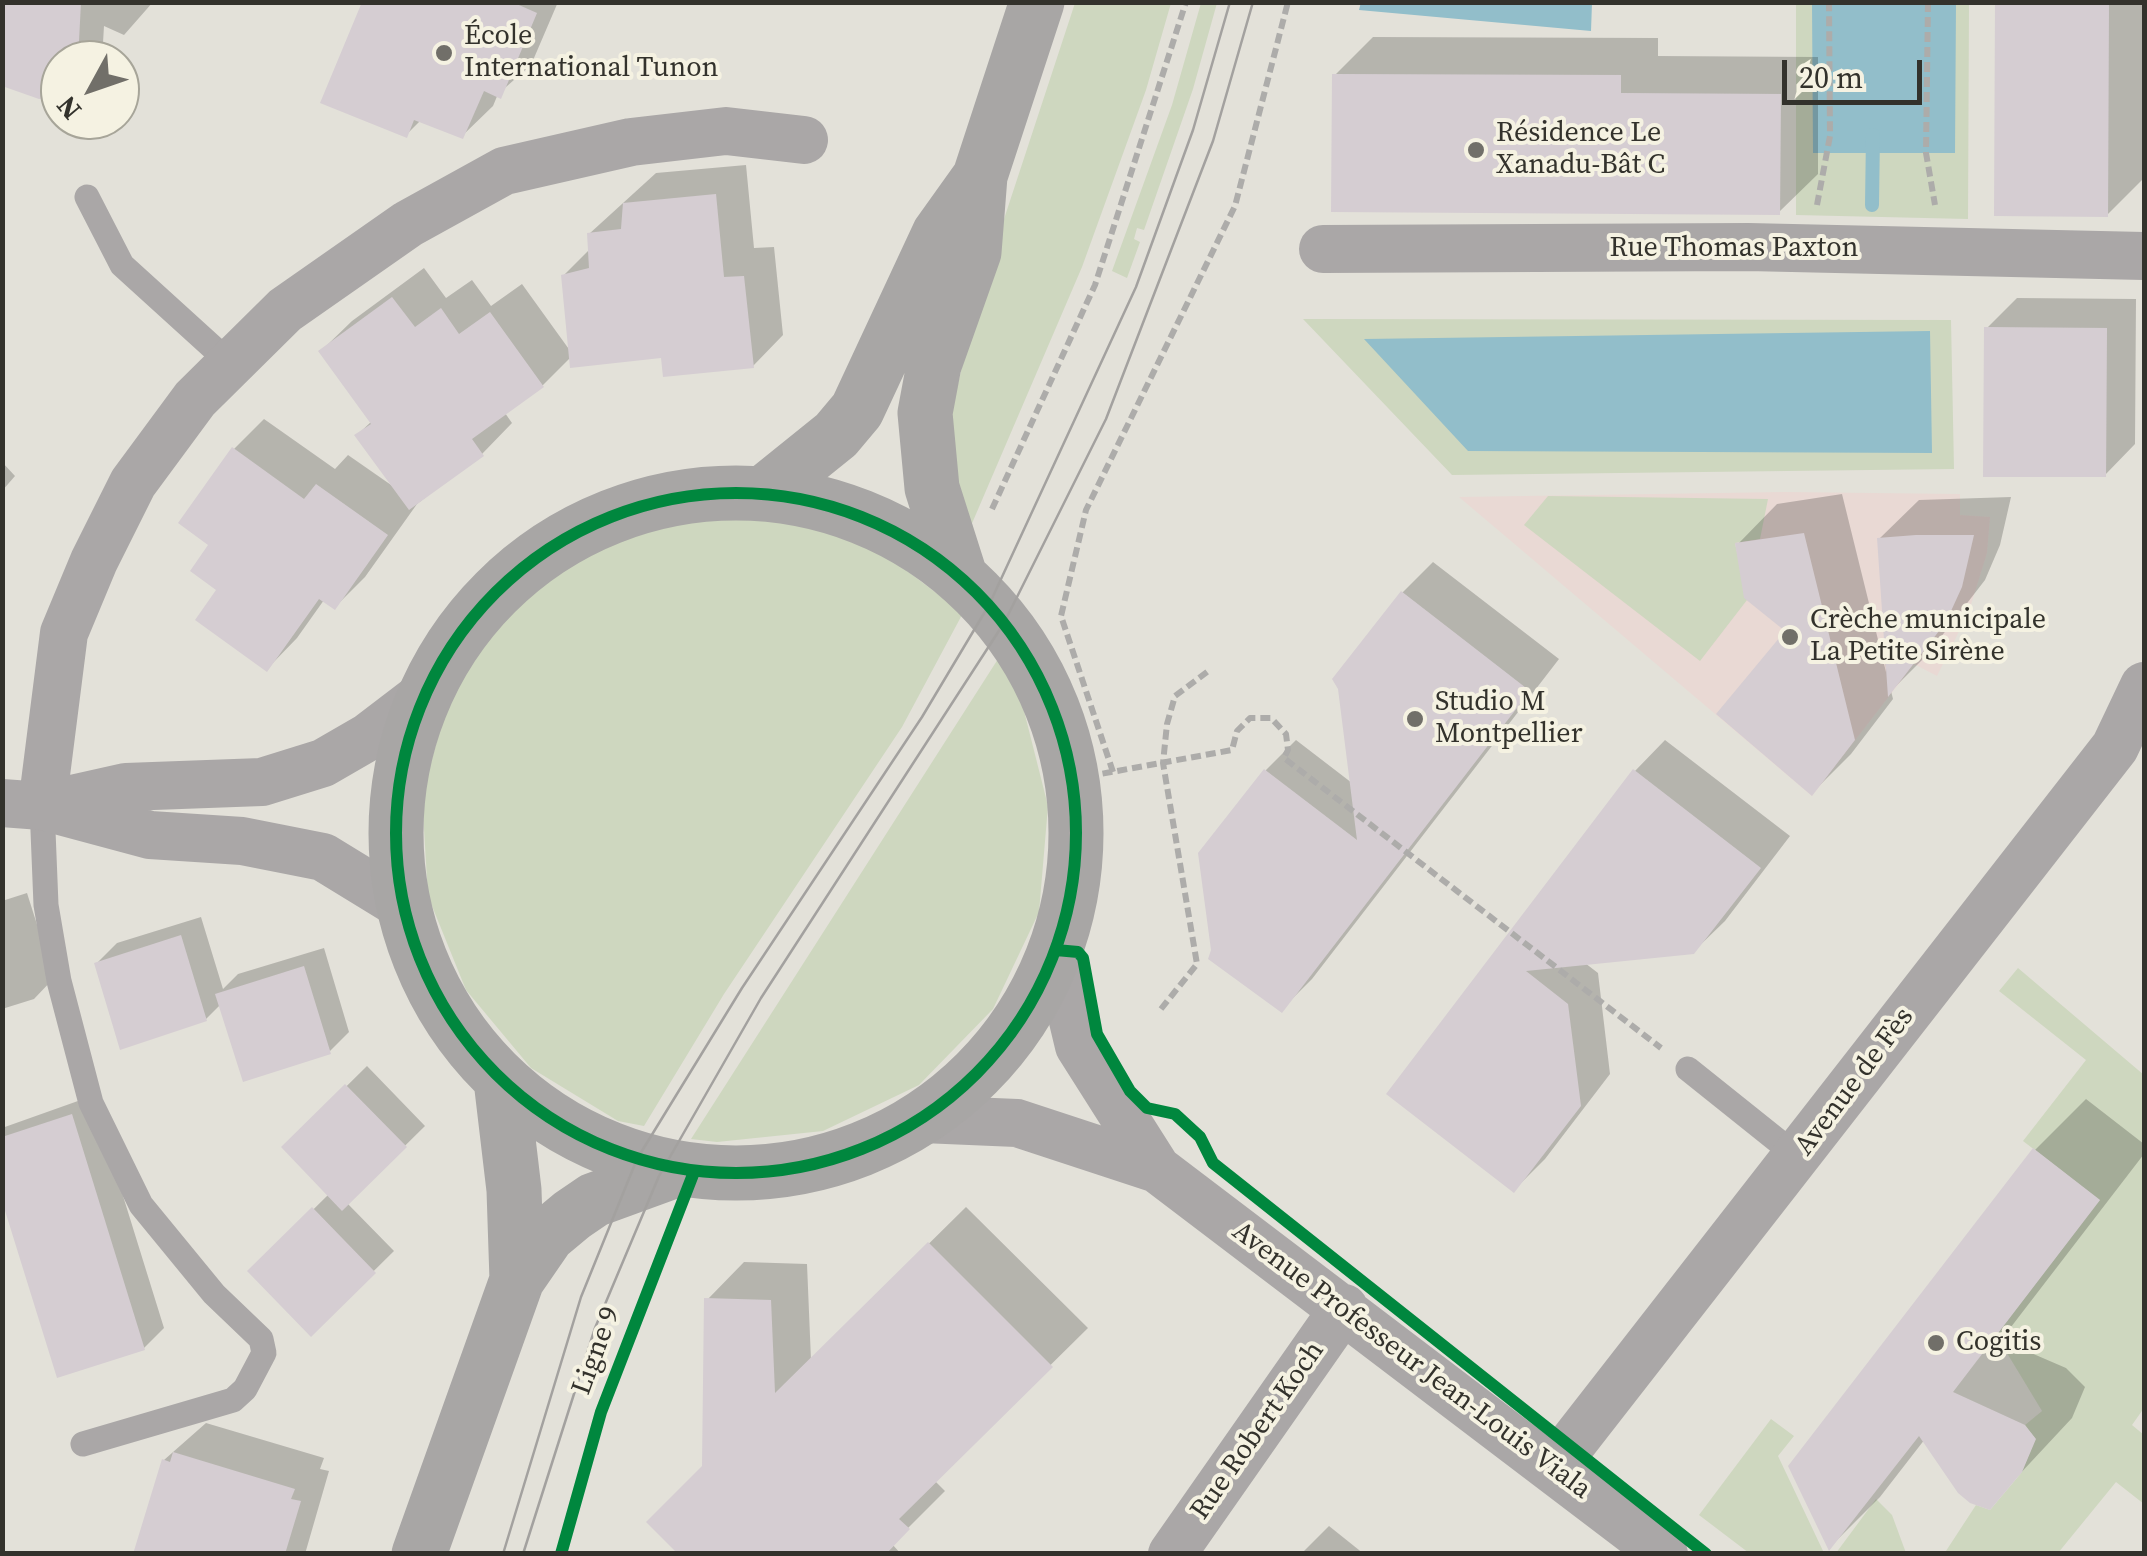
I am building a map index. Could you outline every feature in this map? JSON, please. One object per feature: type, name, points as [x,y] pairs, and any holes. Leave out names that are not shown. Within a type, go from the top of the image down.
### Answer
[{"type":"main road","points":[[966,582],[932,488],[926,412],[934,365],[974,252],[980,176],[1037,2]]},
{"type":"main road","points":[[764,493],[836,435],[857,410],[940,234],[980,176]]},
{"type":"main road","points":[[704,493],[764,493],[835,507],[900,535],[966,582],[1004,623],[1035,671],[1058,724],[1093,776],[1076,837],[1072,895],[1056,950],[1024,1016],[979,1073],[923,1119],[836,1160],[790,1170],[742,1174],[679,1169],[588,1140],[542,1114],[501,1080],[457,1029],[424,970],[402,906],[395,834],[402,763],[424,695],[452,642],[490,595],[536,556],[588,525],[644,504],[704,493]]},
{"type":"main road","points":[[501,1080],[514,1190],[517,1280]]},
{"type":"main road","points":[[420,1554],[517,1280],[548,1236],[572,1215],[594,1200],[679,1169]]},
{"type":"street","points":[[22,804],[64,634],[94,561],[133,483],[195,399],[286,310],[408,224],[504,171],[632,142],[726,131],[804,140]]},
{"type":"street","name":"Rue Thomas Paxton","points":[[1323,249],[1808,249],[2144,256]]},
{"type":"street","name":"Avenue de Fès","points":[[1553,1468],[2114,746],[2144,686]]},
{"type":"street","points":[[22,804],[126,788],[262,782],[322,763],[368,737],[424,695]]},
{"type":"street","points":[[22,804],[150,835],[242,841],[322,857],[402,906]]},
{"type":"street","name":"Avenue Professeur Jean-Louis Viala","points":[[1056,950],[1079,1046],[1157,1169]]},
{"type":"street","name":"Avenue Professeur Jean-Louis Viala","points":[[923,1119],[1017,1123],[1066,1135],[1112,1156],[1157,1169],[1664,1554]]},
{"type":"street","name":"Rue Robert Koch","points":[[1172,1554],[1344,1308]]},
{"type":"lane","points":[[87,197],[122,265],[231,364]]},
{"type":"lane","points":[[22,804],[59,981],[92,1103],[140,1205],[214,1294],[261,1339],[264,1353],[245,1390],[232,1400],[83,1444]]},
{"type":"lane","points":[[1688,1069],[1798,1156]]},
{"type":"path","points":[[966,582],[988,517],[1095,285],[1186,2]]},
{"type":"path","points":[[1288,2],[1235,206],[1086,510],[1061,616],[1093,776],[1232,750],[1236,732],[1250,718],[1272,718],[1286,734],[1288,750],[1284,758],[1688,1069]]},
{"type":"path","points":[[1808,249],[1830,136],[1830,2]]},
{"type":"path","points":[[1928,2],[1926,152],[1942,251]]},
{"type":"path","points":[[1161,1009],[1197,964],[1163,763],[1175,696],[1211,670]]},
{"type":"shaded area","name":"Crèche municipale La Petite Sirène","points":[[1785,492],[1960,494],[1960,515],[1990,517],[1987,553],[1969,611],[1937,676],[1914,664],[1812,796],[1459,497]]},
{"type":"green space","points":[[1075,3],[1171,3],[1146,90],[1082,267],[970,528],[944,440],[982,286]]},
{"type":"green space","points":[[1201,3],[1217,3],[1193,89],[1144,230],[1137,228],[1134,239],[1140,242],[1127,278],[1112,271],[1172,105]]},
{"type":"green space","points":[[1796,3],[1969,3],[1968,219],[1796,215]]},
{"type":"green space","points":[[1303,319],[1951,320],[1954,469],[1452,475]]},
{"type":"green space","points":[[1548,496],[1768,499],[1760,539],[1735,543],[1747,600],[1700,661],[1524,525]]},
{"type":"green space","points":[[782,517],[878,549],[963,613],[902,727],[724,994],[644,1126],[618,1121],[531,1068],[466,990],[428,896],[422,795],[449,697],[505,614],[585,551],[680,518]]},
{"type":"green space","points":[[998,659],[1022,703],[1048,806],[1039,912],[993,1009],[919,1085],[823,1131],[717,1142],[691,1139]]},
{"type":"green space","points":[[2018,968],[2144,1075],[2144,1408],[2132,1425],[2144,1435],[2144,1504],[2116,1482],[2058,1553],[1944,1554],[1976,1505],[1990,1510],[2022,1472],[2035,1439],[2025,1425],[2042,1411],[1996,1335],[2100,1200],[2023,1141],[2086,1060],[1999,991]]},
{"type":"green space","points":[[1771,1419],[1794,1436],[1778,1456],[1824,1553],[1749,1553],[1699,1515]]},
{"type":"green space","points":[[1876,1499],[1892,1515],[1906,1553],[1836,1553]]},
{"type":"water","points":[[1361,2],[1592,3],[1591,31],[1359,10]]},
{"type":"water","points":[[1812,3],[1956,3],[1955,153],[1813,153]]},
{"type":"water","points":[[1930,331],[1932,453],[1468,451],[1364,339]]},
{"type":"building","points":[[2,2],[81,2],[79,40],[40,40],[40,99],[2,86]]},
{"type":"building","points":[[362,2],[512,2],[537,13],[501,99],[484,91],[463,139],[414,120],[407,138],[320,103]]},
{"type":"building","points":[[1995,2],[2109,2],[2108,217],[1994,216]]},
{"type":"building","points":[[1332,74],[1621,75],[1621,93],[1781,94],[1780,215],[1331,212]]},
{"type":"building","points":[[716,194],[724,277],[744,276],[754,368],[663,377],[661,358],[570,368],[561,275],[589,268],[587,233],[621,229],[623,203]]},
{"type":"building","points":[[392,297],[415,327],[441,308],[459,334],[490,312],[544,387],[472,439],[484,456],[409,510],[354,435],[371,424],[318,351]]},
{"type":"building","points":[[1984,327],[2107,328],[2106,477],[1983,477]]},
{"type":"building","points":[[232,447],[304,499],[316,484],[388,535],[335,610],[319,599],[267,672],[195,620],[216,590],[190,571],[208,545],[178,523]]},
{"type":"building","points":[[1804,533],[1855,740],[1812,796],[1716,714],[1785,631],[1744,598],[1735,543]]},
{"type":"building","points":[[1974,535],[1962,587],[1946,622],[1888,697],[1877,538]]},
{"type":"building","points":[[1401,591],[1530,691],[1282,1013],[1208,959],[1211,950],[1198,853],[1264,769],[1357,840],[1338,689],[1332,679]]},
{"type":"building","points":[[1633,769],[1761,868],[1694,954],[1526,971],[1568,1004],[1581,1106],[1514,1193],[1386,1094]]},
{"type":"building","points":[[181,935],[207,1021],[120,1050],[94,963]]},
{"type":"building","points":[[304,966],[331,1054],[243,1082],[215,994]]},
{"type":"building","points":[[345,1084],[407,1147],[342,1211],[281,1147]]},
{"type":"building","points":[[72,1114],[145,1350],[57,1378],[2,1201],[2,1137]]},
{"type":"building","name":"Cogitis","points":[[2033,1148],[2100,1200],[1953,1392],[2025,1425],[2036,1439],[2022,1472],[1990,1510],[1970,1503],[1958,1493],[1919,1436],[1829,1551],[1788,1466]]},
{"type":"building","points":[[312,1207],[376,1273],[311,1337],[247,1271]]},
{"type":"building","points":[[928,1242],[1053,1367],[899,1519],[910,1529],[886,1554],[678,1554],[646,1522],[702,1466],[704,1298],[771,1300],[775,1393]]},
{"type":"building","points":[[173,1452],[295,1489],[291,1499],[301,1501],[285,1554],[133,1554],[162,1459],[170,1462]]},
{"type":"waterway","points":[[1872,205],[1873,135]]},
{"type":"tram line","points":[[503,1554],[581,1297],[637,1159],[742,988],[922,717],[989,605],[1136,287],[1193,130],[1230,2]]},
{"type":"tram line","points":[[523,1554],[595,1328],[659,1176],[761,998],[1004,623],[1106,419],[1213,141],[1253,2]]},
{"type":"cycle path","points":[[736,493],[802,499],[866,519],[925,550],[977,592],[1019,644],[1050,703],[1070,767],[1076,833],[1070,899],[1050,963],[1019,1022],[977,1074],[925,1116],[866,1147],[802,1167],[736,1173],[670,1167],[606,1147],[547,1116],[495,1074],[453,1022],[422,963],[402,899],[396,833],[402,767],[422,703],[453,644],[495,592],[547,550],[606,519],[670,499],[736,493]]},
{"type":"cycle path","points":[[1056,950],[1078,952],[1083,958],[1097,1034],[1130,1091],[1147,1108],[1175,1114],[1200,1137],[1213,1163],[1706,1554]]},
{"type":"cycle path","name":"Ligne 9","points":[[561,1554],[601,1412],[694,1172]]},
{"type":"place","name":"École International Tunon","points":[[444,53]]},
{"type":"place","name":"Résidence Le Xanadu-Bât C","points":[[1476,150]]},
{"type":"place","name":"Crèche municipale La Petite Sirène","points":[[1790,637]]},
{"type":"place","name":"Studio M Montpellier","points":[[1415,719]]},
{"type":"place","name":"Cogitis","points":[[1936,1343]]}]
